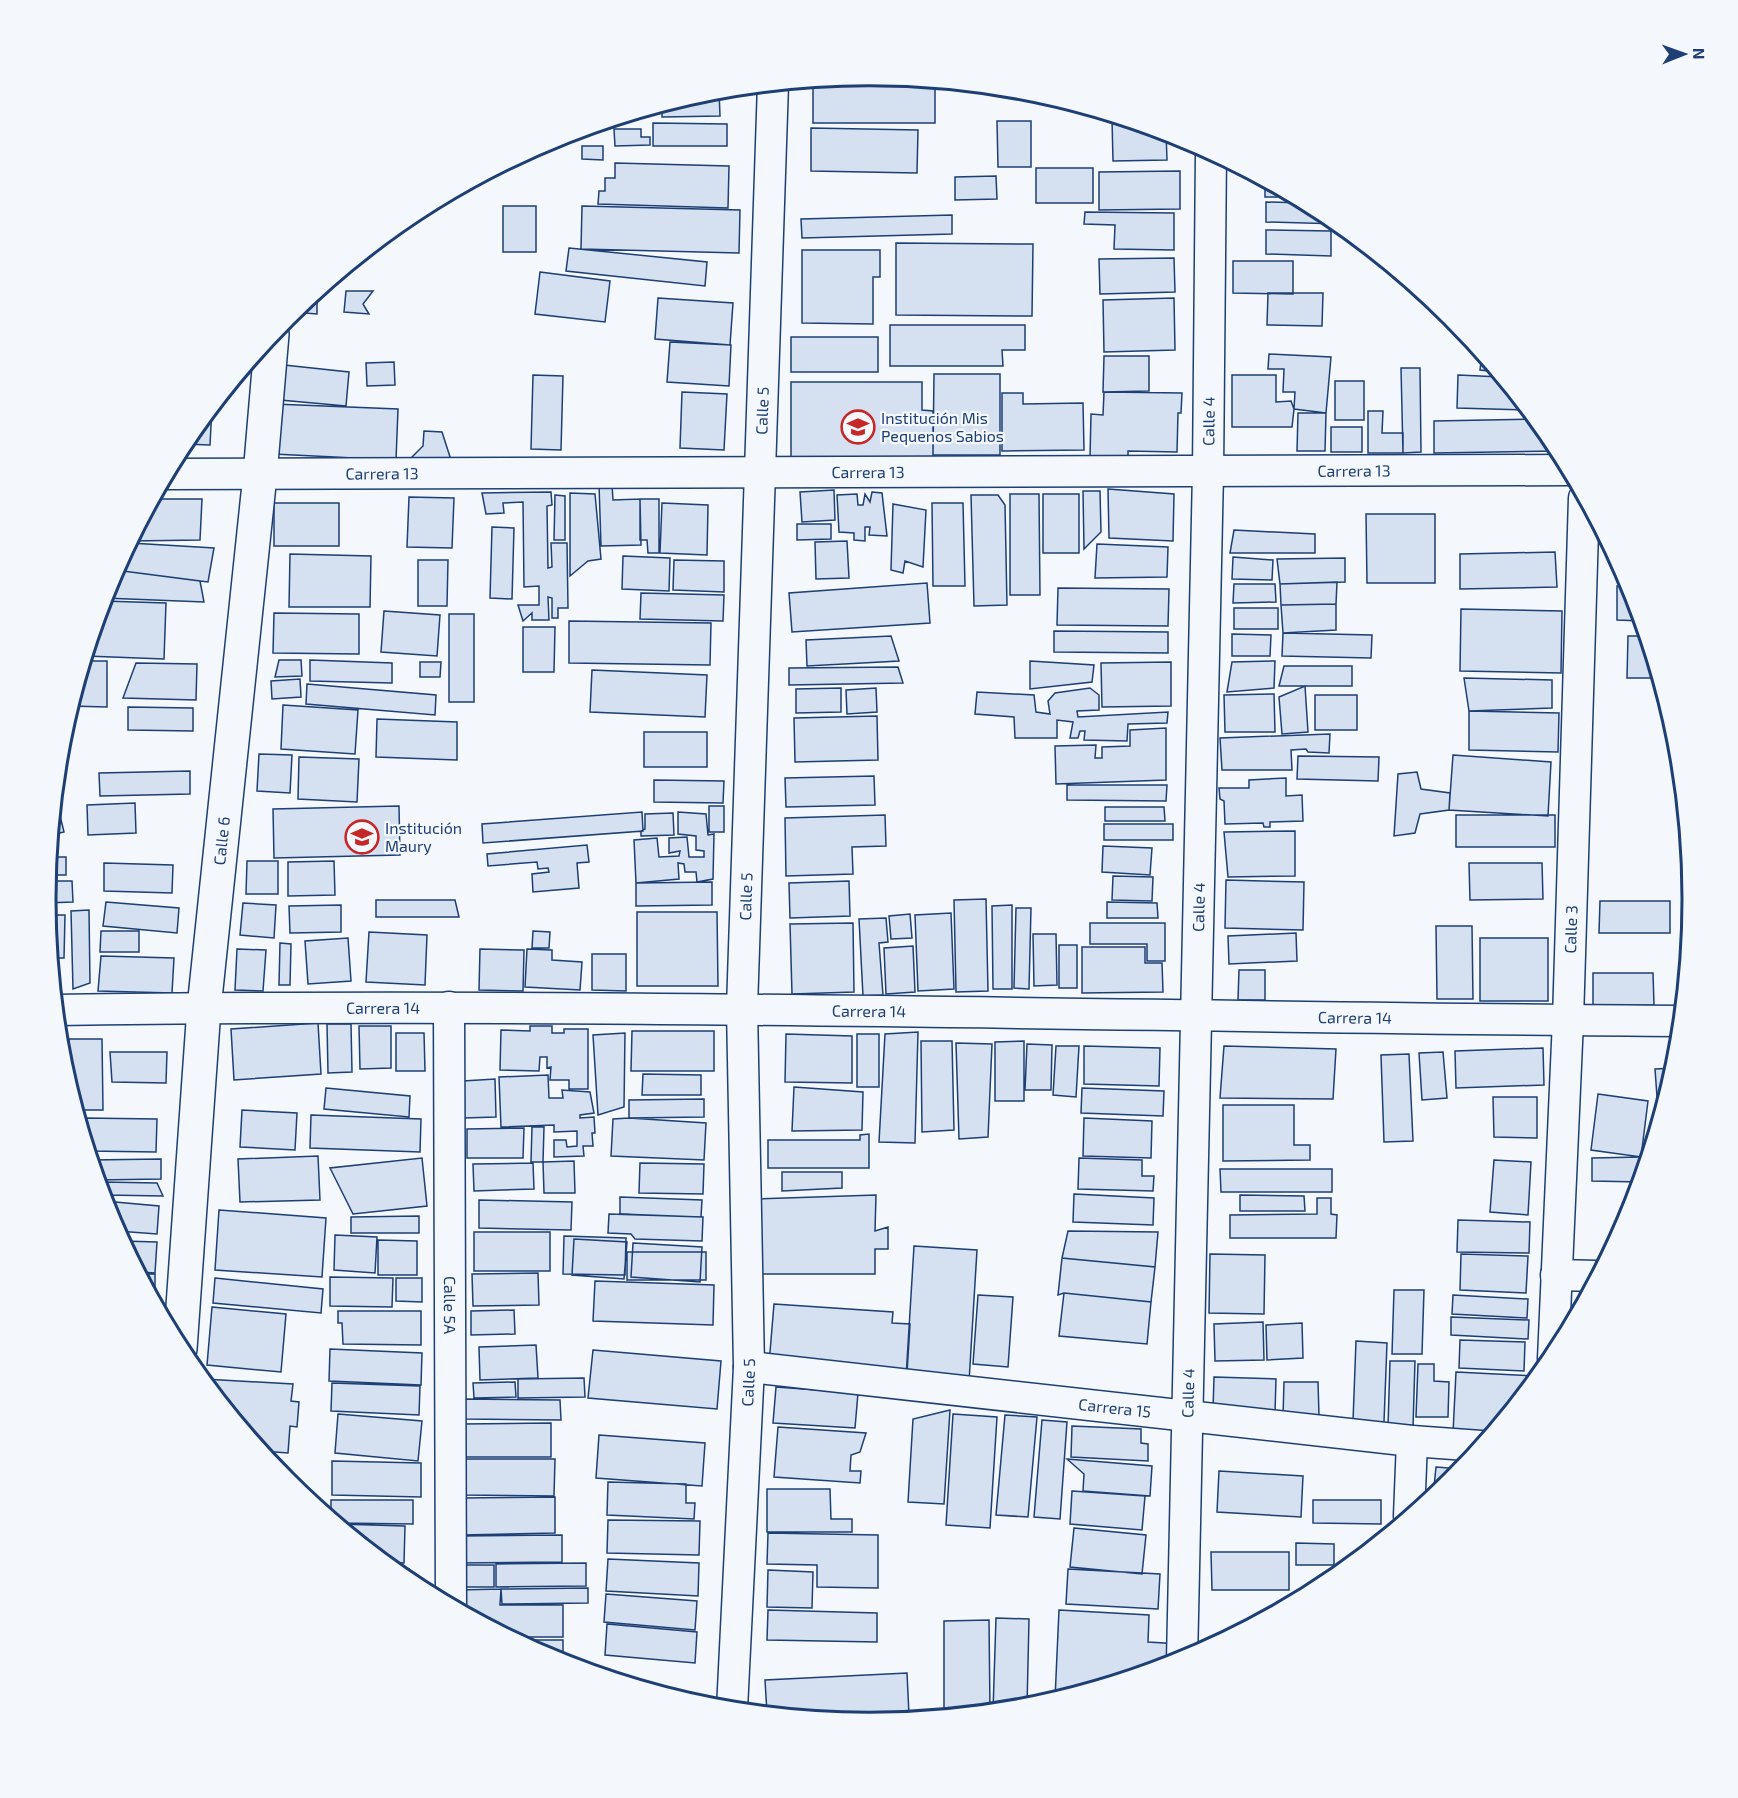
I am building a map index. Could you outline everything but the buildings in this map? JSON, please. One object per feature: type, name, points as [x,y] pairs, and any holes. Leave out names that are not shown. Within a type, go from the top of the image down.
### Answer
[{"type":"street","name":"Calle 5","points":[[732,1701],[749,1367],[742,1008],[773,91]]},
{"type":"street","name":"Calle 4","points":[[1182,1650],[1208,472],[1210,160]]},
{"type":"street","name":"Calle 6","points":[[181,1333],[204,1008],[260,475],[271,348]]},
{"type":"street","name":"Carrera 13","points":[[176,474],[1560,470]]},
{"type":"street","name":"Calle 3","points":[[1554,1337],[1568,1020],[1584,510]]},
{"type":"street","name":"Carrera 14","points":[[63,1010],[449,1007],[742,1008],[1673,1021]]},
{"type":"street","name":"Calle 5A","points":[[449,1007],[451,1597]]},
{"type":"street","points":[[1556,1275],[1590,1276]]},
{"type":"street","name":"Carrera 15","points":[[749,1367],[1188,1414],[1412,1441],[1471,1445]]},
{"type":"street","points":[[1409,1507],[1412,1441]]},
{"type":"place","name":"Institución Mis Pequenos Sabios","points":[[858,427]]},
{"type":"place","name":"Institución Maury","points":[[362,837]]}]
